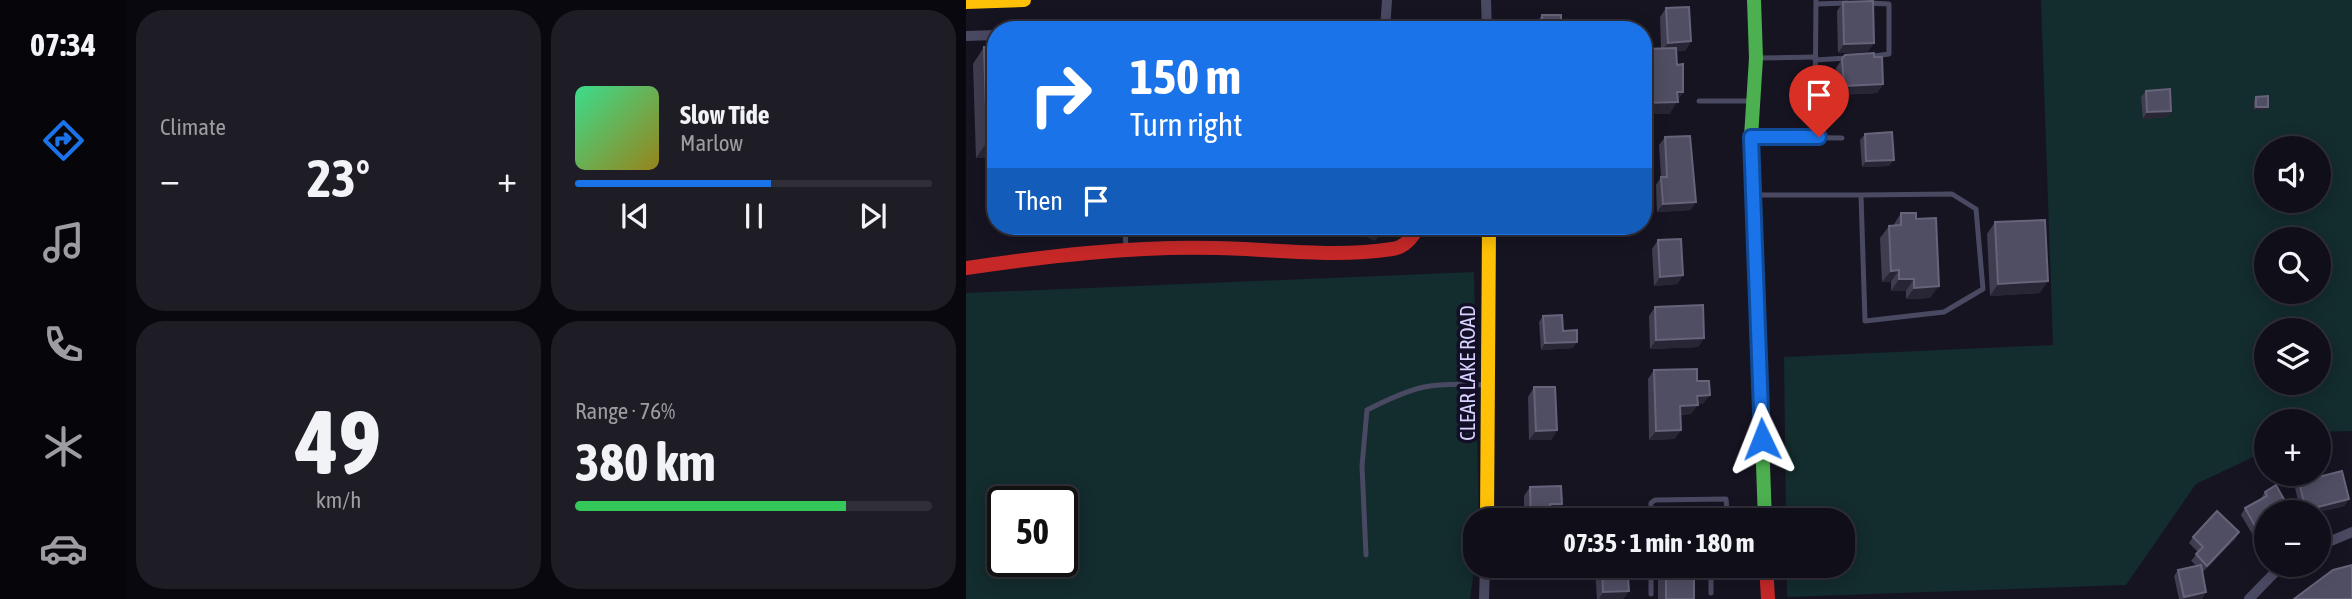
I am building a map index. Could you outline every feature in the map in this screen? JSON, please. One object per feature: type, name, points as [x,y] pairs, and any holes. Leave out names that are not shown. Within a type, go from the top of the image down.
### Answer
[{"type":"street","points":[[966,2],[1024,0]]},
{"type":"street","points":[[1386,21],[1387,0]]},
{"type":"street","points":[[1486,0],[1487,21]]},
{"type":"street","points":[[1754,0],[1756,58],[1751,137],[1765,508]]},
{"type":"street","points":[[966,36],[987,35]]},
{"type":"street","points":[[966,268],[1068,253],[1126,250],[1216,248],[1311,254],[1395,249],[1409,242],[1413,235]]},
{"type":"street","name":"CLEAR LAKE ROAD","points":[[1487,508],[1489,235]]},
{"type":"street","points":[[2331,541],[2352,532]]},
{"type":"street","points":[[2249,599],[2270,577]]},
{"type":"street","points":[[1484,599],[1485,578]]},
{"type":"street","points":[[1767,578],[1768,599]]},
{"type":"lane","points":[[1863,57],[1889,54],[1888,1],[1864,3]]},
{"type":"lane","points":[[1815,113],[1816,2],[1852,3]]},
{"type":"lane","points":[[1756,58],[1851,58]]},
{"type":"lane","points":[[1699,101],[1753,101]]},
{"type":"lane","points":[[1751,137],[1842,138]]},
{"type":"lane","points":[[1753,195],[1952,194],[1976,209],[1983,289],[1944,312],[1865,321],[1861,195]]},
{"type":"lane","points":[[1125,235],[1126,250]]},
{"type":"lane","points":[[1366,555],[1362,466],[1367,410],[1411,388],[1439,382],[1489,385]]},
{"type":"lane","points":[[1651,508],[1651,503],[1655,500],[1726,499],[1727,508]]},
{"type":"lane","points":[[1651,578],[1651,594]]},
{"type":"lane","points":[[1711,578],[1711,593]]},
{"type":"green space","points":[[2041,0],[2352,0],[2352,431],[2331,432],[2331,409],[2254,409],[2254,457],[2196,484],[2126,585],[1787,597],[1787,578],[1855,578],[1855,508],[1786,508],[1784,357],[2053,345]]},
{"type":"green space","points":[[1474,272],[1479,508],[1463,508],[1463,578],[1473,578],[1470,599],[966,599],[966,293]]},
{"type":"building","points":[[1873,1],[1874,43],[1844,44],[1843,2]]},
{"type":"building","points":[[1689,7],[1691,41],[1668,43],[1666,8]]},
{"type":"building","points":[[1542,15],[1561,15],[1561,21],[1542,21]]},
{"type":"building","points":[[984,47],[987,47],[987,142]]},
{"type":"building","points":[[1676,48],[1677,65],[1683,64],[1683,92],[1677,92],[1678,102],[1652,103],[1652,49]]},
{"type":"building","points":[[1874,53],[1874,57],[1882,57],[1883,84],[1844,86],[1842,59],[1845,55]]},
{"type":"building","points":[[2170,89],[2171,111],[2147,112],[2146,91]]},
{"type":"building","points":[[2268,96],[2268,107],[2256,107],[2256,97]]},
{"type":"building","points":[[1892,132],[1894,160],[1866,161],[1865,134]]},
{"type":"building","points":[[1690,136],[1696,202],[1663,204],[1661,177],[1667,177],[1665,137]]},
{"type":"building","points":[[1901,213],[1916,213],[1916,219],[1936,218],[1939,286],[1914,288],[1914,279],[1899,279],[1899,270],[1891,271],[1889,226],[1901,225]]},
{"type":"building","points":[[2045,220],[2048,281],[1998,284],[1995,222]]},
{"type":"building","points":[[1681,239],[1683,275],[1660,277],[1658,240]]},
{"type":"building","points":[[1703,305],[1704,338],[1656,340],[1655,307]]},
{"type":"building","points":[[1562,315],[1563,331],[1577,330],[1577,342],[1545,343],[1543,316]]},
{"type":"building","points":[[1697,369],[1697,381],[1709,381],[1710,395],[1697,396],[1698,405],[1680,406],[1681,430],[1656,431],[1654,370]]},
{"type":"building","points":[[1534,387],[1555,387],[1557,430],[1536,431]]},
{"type":"building","points":[[2342,471],[2349,499],[2331,504],[2331,500],[2304,500],[2300,486],[2331,486],[2331,474]]},
{"type":"building","points":[[1561,486],[1562,504],[1550,504],[1550,508],[1531,508],[1530,487]]},
{"type":"building","points":[[2277,486],[2284,500],[2260,500],[2267,496],[2265,492]]},
{"type":"building","points":[[2254,503],[2254,524],[2245,508]]},
{"type":"building","points":[[2217,511],[2239,532],[2207,566],[2196,554],[2203,547],[2193,537]]},
{"type":"building","points":[[2201,565],[2206,592],[2184,597],[2178,570]]},
{"type":"building","points":[[2352,565],[2352,599],[2294,599],[2324,577],[2331,577],[2333,570]]},
{"type":"building","points":[[1602,578],[1628,578],[1629,591],[1603,592]]},
{"type":"building","points":[[1666,578],[1694,578],[1694,599],[1666,599]]},
{"type":"traffic: fast","points":[[1754,0],[1756,58],[1751,137],[1765,508]]},
{"type":"traffic: slow","points":[[966,2],[1024,0]]},
{"type":"traffic: slow","points":[[1487,508],[1489,235]]},
{"type":"traffic: jam","points":[[966,268],[1122,250],[1216,248],[1326,253],[1370,252],[1401,246],[1413,235]]},
{"type":"traffic: jam","points":[[1767,578],[1768,599]]},
{"type":"route","points":[[1762,439],[1751,137],[1819,137]]}]
